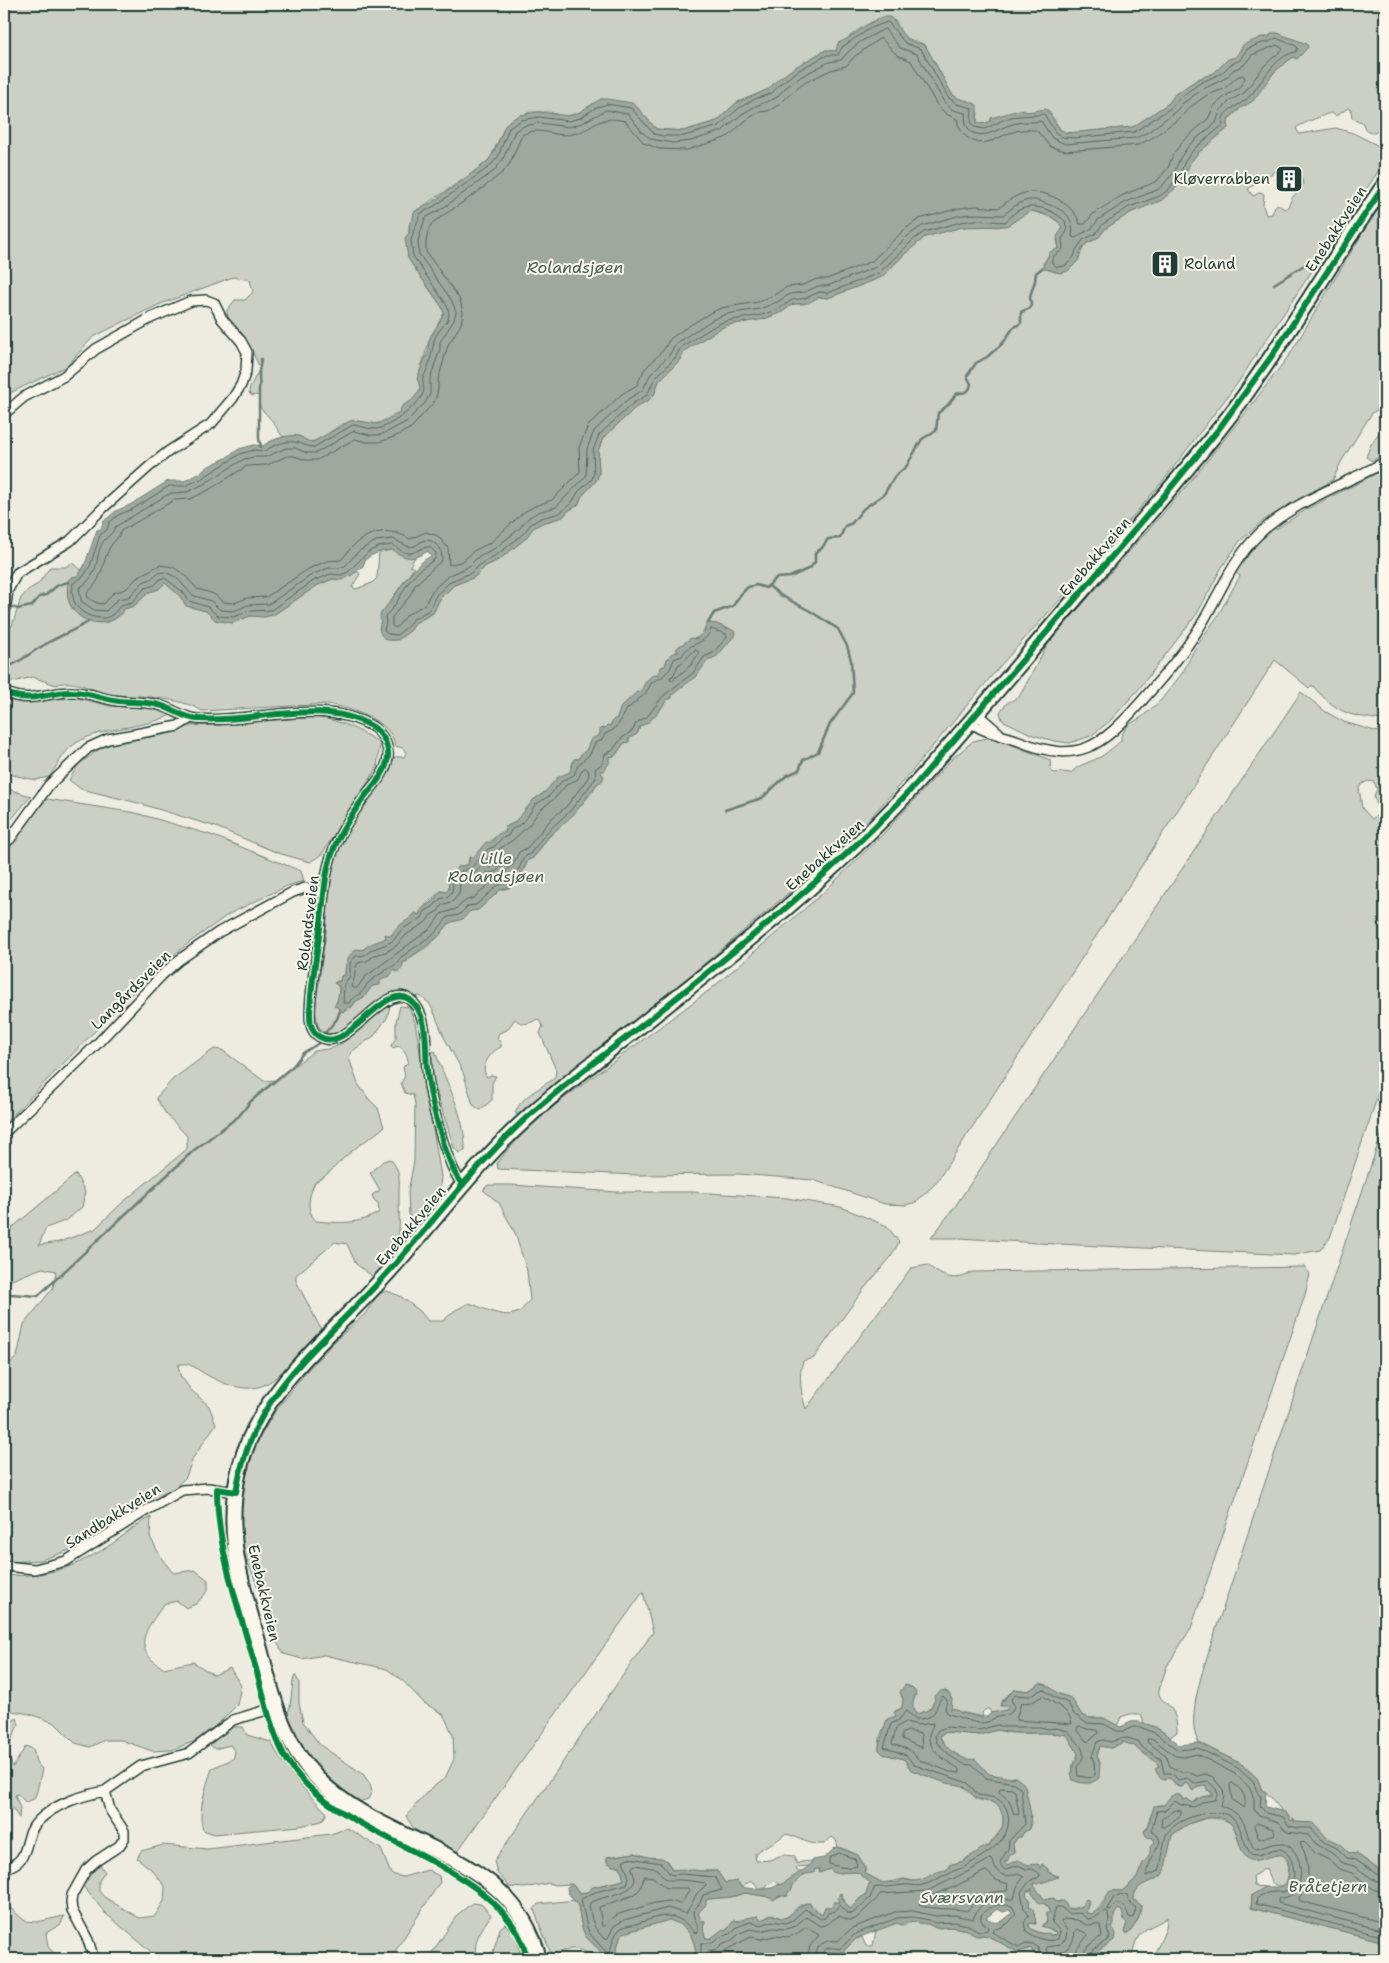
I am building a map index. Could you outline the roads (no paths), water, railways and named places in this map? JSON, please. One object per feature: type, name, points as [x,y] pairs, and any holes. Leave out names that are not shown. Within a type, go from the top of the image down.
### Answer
[{"type":"main road","name":"Enebakkveien","points":[[539,1959],[533,1938],[525,1921],[513,1904],[496,1887],[472,1870],[358,1809],[326,1787],[308,1768],[292,1745],[277,1707],[239,1570],[234,1528],[236,1492],[241,1465],[250,1438],[264,1410],[280,1386],[306,1356],[390,1270],[462,1185],[526,1118],[716,966],[851,851],[904,797],[1163,497],[1235,408],[1293,325],[1385,184]]},
{"type":"street","points":[[4,414],[24,397],[64,376],[103,344],[151,318],[191,301],[206,300],[214,303],[222,319],[241,341],[246,352],[246,371],[241,385],[216,420],[150,466],[103,508],[70,542],[22,569],[6,589],[4,618]]},
{"type":"street","points":[[974,718],[999,733],[1035,747],[1060,752],[1084,749],[1108,736],[1149,692],[1184,649],[1204,620],[1236,562],[1258,535],[1288,513],[1385,462]]},
{"type":"street","name":"Rolandsveien","points":[[4,692],[18,697],[32,698],[78,692],[116,701],[146,702],[160,705],[191,718],[218,719],[283,713],[319,713],[359,721],[381,734],[388,751],[386,765],[352,815],[337,841],[328,863],[310,1015],[313,1030],[320,1037],[325,1039],[339,1038],[346,1035],[386,1001],[400,997],[411,1001],[418,1009],[424,1027],[427,1077],[432,1099],[452,1169],[462,1185]]},
{"type":"street","points":[[4,844],[10,839],[49,785],[88,748],[108,739],[178,726],[191,718]]},
{"type":"street","name":"Langårdsveien","points":[[4,1133],[96,1045],[162,975],[187,953],[227,928],[292,892],[305,888],[324,892]]},
{"type":"street","name":"Sandbakkveien","points":[[4,1566],[35,1569],[66,1561],[182,1490],[208,1488],[236,1492]]},
{"type":"street","points":[[4,1868],[13,1866],[22,1858],[29,1835],[37,1822],[54,1809],[79,1796],[105,1791],[141,1766],[189,1753],[233,1720],[277,1707]]},
{"type":"street","points":[[94,1959],[88,1940],[72,1910],[71,1902],[72,1895],[86,1870],[119,1846],[124,1839],[124,1830],[110,1810],[105,1791]]},
{"type":"water","name":"Rolandsjøen","points":[[883,17],[890,17],[909,40],[925,45],[952,94],[977,105],[977,123],[983,124],[991,121],[991,118],[1019,110],[1028,112],[1046,109],[1059,129],[1067,133],[1133,127],[1169,103],[1175,94],[1198,79],[1214,73],[1228,59],[1236,57],[1243,45],[1262,37],[1268,38],[1272,33],[1307,44],[1308,47],[1297,59],[1293,57],[1274,72],[1253,101],[1239,109],[1228,119],[1228,128],[1198,153],[1190,163],[1180,184],[1162,200],[1132,212],[1106,228],[1099,237],[1087,243],[1080,252],[1078,261],[1068,271],[1060,273],[1042,268],[1050,252],[1059,248],[1057,237],[1062,229],[1058,221],[1045,214],[1032,211],[1006,226],[962,227],[925,237],[882,277],[828,298],[819,297],[808,303],[793,304],[782,312],[764,319],[728,325],[684,351],[679,361],[659,381],[654,395],[635,408],[603,438],[598,451],[599,474],[596,481],[582,496],[578,505],[568,511],[563,517],[542,523],[533,528],[526,538],[500,559],[486,566],[475,577],[454,585],[440,599],[433,613],[415,623],[411,630],[398,640],[386,640],[383,637],[380,631],[380,615],[418,565],[431,556],[428,551],[409,558],[392,550],[379,552],[365,560],[363,566],[350,576],[342,580],[332,579],[318,585],[273,615],[264,617],[250,616],[233,623],[215,620],[206,611],[186,606],[180,596],[165,583],[159,589],[149,592],[134,606],[124,609],[112,620],[105,622],[89,621],[76,613],[68,600],[67,589],[69,579],[79,575],[97,530],[101,529],[103,522],[116,511],[130,505],[168,481],[184,481],[199,474],[239,449],[254,445],[263,446],[289,436],[302,437],[313,442],[352,420],[378,424],[399,413],[402,406],[411,401],[419,392],[420,386],[417,379],[428,351],[429,341],[444,313],[442,307],[408,258],[405,238],[409,233],[410,222],[413,219],[414,212],[434,201],[486,163],[493,154],[509,121],[520,115],[539,112],[568,116],[578,113],[601,99],[607,99],[632,103],[656,129],[683,131],[717,121],[736,103],[769,89],[777,80],[797,66],[826,50],[836,51],[838,43]]},
{"type":"water","name":"Lille Rolandsjøen","points":[[707,623],[717,624],[726,629],[729,628],[735,632],[734,636],[717,656],[708,660],[696,676],[672,695],[671,699],[667,699],[650,720],[640,726],[637,734],[628,739],[629,742],[624,743],[615,756],[609,757],[609,763],[604,771],[600,771],[604,777],[602,781],[597,784],[574,814],[549,836],[533,858],[528,860],[519,877],[516,877],[515,882],[510,887],[500,890],[478,910],[470,911],[463,919],[449,923],[438,937],[408,959],[407,962],[403,962],[400,971],[394,970],[389,977],[385,977],[380,981],[380,985],[372,986],[364,997],[355,1002],[353,1006],[343,1012],[334,1005],[337,1002],[340,987],[334,983],[340,981],[341,976],[345,975],[346,963],[351,954],[357,949],[363,950],[371,944],[386,938],[385,934],[391,936],[396,928],[410,919],[415,913],[419,915],[422,909],[441,891],[446,892],[449,889],[448,880],[458,867],[468,865],[470,856],[472,859],[486,842],[491,843],[499,834],[506,832],[505,827],[513,824],[532,801],[545,792],[558,777],[570,772],[574,759],[579,759],[581,754],[586,751],[591,739],[600,735],[600,729],[605,728],[607,725],[610,726],[613,720],[617,718],[621,707],[637,692],[641,691],[646,681],[654,674],[657,675],[662,667],[665,666],[670,655],[679,652],[676,649],[691,638],[697,639],[704,633]]},
{"type":"water","name":"Sværsvann","points":[[1041,1683],[1047,1685],[1059,1694],[1071,1698],[1082,1715],[1089,1718],[1104,1718],[1120,1727],[1131,1722],[1150,1725],[1179,1745],[1199,1743],[1241,1764],[1257,1778],[1262,1790],[1266,1792],[1266,1807],[1285,1812],[1291,1821],[1294,1819],[1294,1822],[1314,1823],[1327,1838],[1340,1844],[1349,1853],[1357,1854],[1385,1874],[1385,1942],[1251,1908],[1252,1895],[1266,1887],[1278,1887],[1287,1884],[1289,1868],[1287,1859],[1283,1855],[1260,1860],[1247,1858],[1242,1851],[1233,1826],[1227,1820],[1211,1817],[1185,1826],[1172,1835],[1162,1875],[1136,1890],[1134,1900],[1141,1905],[1141,1909],[1134,1927],[1129,1933],[1125,1934],[1127,1923],[1124,1920],[1122,1911],[1118,1909],[1114,1915],[1112,1928],[1115,1934],[1114,1940],[1091,1959],[1037,1959],[1031,1948],[1018,1952],[990,1937],[978,1936],[967,1930],[952,1927],[936,1928],[928,1924],[913,1922],[902,1925],[897,1923],[857,1938],[840,1954],[829,1952],[826,1958],[814,1959],[696,1959],[695,1945],[690,1934],[682,1926],[669,1920],[623,1933],[620,1937],[614,1959],[601,1959],[601,1952],[586,1937],[582,1928],[578,1905],[568,1893],[567,1887],[572,1884],[580,1893],[587,1892],[593,1887],[624,1880],[620,1866],[613,1866],[607,1862],[607,1857],[635,1853],[647,1857],[662,1858],[667,1861],[672,1870],[717,1871],[725,1883],[737,1881],[741,1887],[761,1889],[781,1885],[808,1867],[813,1860],[824,1858],[836,1847],[858,1855],[865,1868],[864,1873],[883,1883],[898,1882],[903,1879],[917,1881],[947,1870],[951,1864],[967,1859],[981,1849],[990,1846],[998,1835],[1003,1825],[1003,1817],[999,1806],[990,1801],[977,1799],[960,1785],[946,1783],[911,1770],[904,1759],[883,1754],[879,1750],[879,1746],[887,1719],[896,1716],[894,1712],[902,1708],[903,1699],[900,1692],[905,1685],[913,1688],[916,1692],[913,1708],[916,1714],[929,1710],[935,1700],[934,1696],[941,1691],[946,1691],[952,1699],[951,1710],[954,1708],[961,1713],[987,1717],[991,1713],[1006,1710],[1009,1706],[1000,1706],[1001,1703],[1015,1689],[1028,1691]],"holes":[[[997,1730],[1014,1733],[1067,1735],[1078,1753],[1073,1766],[1073,1772],[1071,1773],[1073,1780],[1083,1783],[1090,1783],[1099,1778],[1100,1762],[1097,1756],[1100,1746],[1111,1748],[1123,1742],[1135,1746],[1140,1752],[1157,1763],[1159,1766],[1155,1769],[1161,1779],[1170,1778],[1179,1787],[1182,1787],[1185,1783],[1193,1791],[1206,1785],[1207,1790],[1212,1792],[1213,1795],[1201,1797],[1192,1803],[1188,1799],[1183,1800],[1180,1795],[1175,1794],[1164,1805],[1154,1806],[1144,1832],[1147,1837],[1153,1838],[1155,1842],[1150,1847],[1150,1854],[1143,1863],[1137,1878],[1122,1891],[1110,1891],[1101,1908],[1092,1914],[1086,1913],[1089,1901],[1087,1899],[1084,1900],[1082,1906],[1068,1909],[1064,1901],[1056,1902],[1054,1898],[1045,1900],[1034,1886],[1034,1883],[1038,1884],[1058,1877],[1048,1872],[1048,1869],[1042,1864],[1040,1868],[1038,1864],[1028,1865],[1018,1860],[1008,1865],[1005,1863],[1009,1856],[1014,1853],[1013,1844],[1018,1837],[1021,1837],[1029,1829],[1031,1815],[1025,1786],[1015,1777],[1010,1778],[989,1774],[975,1759],[964,1758],[954,1753],[940,1737],[941,1734],[947,1732],[980,1735]],[[815,1869],[820,1869],[819,1873],[830,1869],[834,1873],[857,1872],[871,1883],[866,1895],[860,1898],[851,1909],[847,1906],[840,1893],[838,1898],[840,1902],[833,1902],[832,1907],[825,1907],[822,1915],[811,1907],[810,1903],[801,1906],[786,1917],[781,1918],[770,1914],[761,1920],[758,1916],[746,1918],[740,1922],[734,1920],[727,1930],[723,1929],[710,1939],[705,1937],[703,1928],[705,1921],[701,1921],[698,1913],[706,1905],[706,1900],[745,1893],[765,1896],[774,1900],[778,1896],[788,1896],[787,1894],[793,1885],[805,1874],[814,1873]],[[1032,1888],[1032,1893],[1039,1903],[1046,1904],[1050,1913],[1046,1913],[1047,1922],[1041,1926],[1051,1929],[1056,1934],[1051,1936],[1049,1933],[1039,1933],[1029,1927],[1029,1923],[1036,1924],[1033,1909],[1029,1906],[1030,1899],[1026,1895],[1027,1890],[1030,1891]],[[997,1909],[1003,1912],[1009,1910],[1012,1913],[1004,1920],[996,1923],[986,1918]]]},
{"type":"waterway","points":[[1274,284],[1317,257]]},
{"type":"waterway","points":[[708,623],[714,613],[733,606],[748,587],[756,585],[766,588],[776,578],[790,577],[810,568],[815,562],[815,553],[822,548],[828,539],[840,538],[845,526],[852,523],[863,509],[884,494],[895,476],[906,467],[922,439],[936,431],[938,413],[948,405],[956,394],[969,390],[971,384],[967,376],[976,363],[987,357],[1003,343],[1013,328],[1021,323],[1021,312],[1030,308],[1030,296],[1036,273],[1042,268]]},
{"type":"waterway","points":[[261,359],[259,372],[259,439],[261,447]]},
{"type":"waterway","points":[[9,605],[17,609],[32,606],[39,597],[46,595],[58,585],[68,582]]},
{"type":"waterway","points":[[725,810],[762,798],[786,776],[799,770],[803,760],[818,752],[830,724],[853,693],[851,660],[847,646],[838,629],[780,595],[769,586]]},
{"type":"waterway","points":[[4,669],[90,621]]},
{"type":"waterway","points":[[325,1033],[337,1019],[340,1011]]},
{"type":"waterway","points":[[4,1297],[11,1294],[38,1296],[193,1151],[239,1116],[251,1101],[293,1066],[303,1053],[319,1043]]},
{"type":"place","name":"Kløverrabben","points":[[1289,179]]},
{"type":"place","name":"Roland","points":[[1165,264]]},
{"type":"water label","name":"Bråtetjern","points":[[1328,1886]]}]
